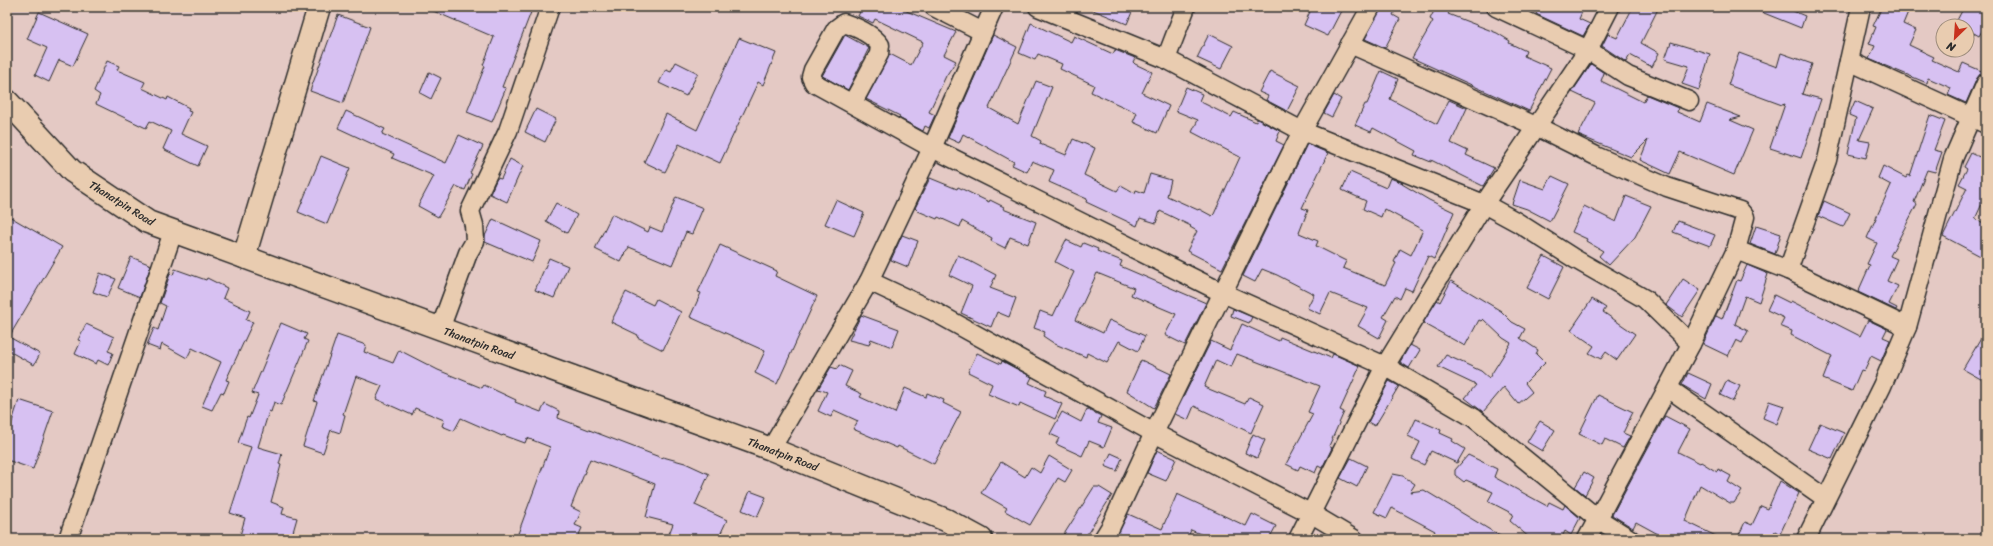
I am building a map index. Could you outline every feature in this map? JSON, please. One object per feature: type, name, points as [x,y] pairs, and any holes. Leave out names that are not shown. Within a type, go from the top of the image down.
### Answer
[{"type":"main road","points":[[244,257],[319,7]]},
{"type":"main road","name":"Thanatpin Road","points":[[7,101],[72,171],[148,222],[771,449],[946,520],[981,539]]},
{"type":"street","points":[[440,329],[468,253],[475,241],[474,225],[470,211],[474,199],[492,167],[508,131],[550,7]]},
{"type":"street","points":[[934,7],[983,32]]},
{"type":"street","points":[[771,449],[869,281],[932,148],[994,7]]},
{"type":"street","points":[[1038,7],[1166,59],[1302,131],[1484,204],[1517,222],[1575,259],[1645,299],[1691,344]]},
{"type":"street","points":[[1166,59],[1186,7]]},
{"type":"street","points":[[1103,539],[1111,526],[1154,433],[1302,131],[1371,7]]},
{"type":"street","points":[[1496,7],[1588,50],[1628,76],[1689,101]]},
{"type":"street","points":[[1298,539],[1312,514],[1385,366],[1484,204],[1538,127],[1588,50],[1610,7]]},
{"type":"street","points":[[1788,270],[1826,160],[1861,7]]},
{"type":"street","points":[[1350,44],[1538,127],[1596,156],[1667,186],[1740,211],[1745,216],[1736,250],[1691,344],[1587,539]]},
{"type":"street","points":[[1849,61],[1978,121]]},
{"type":"street","points":[[1806,539],[1882,386],[1907,327],[1953,159],[1978,121],[1986,83]]},
{"type":"street","points":[[852,104],[932,148],[1223,293],[1385,366],[1474,418],[1598,519],[1630,539]]},
{"type":"street","points":[[68,539],[173,232]]},
{"type":"street","points":[[1736,250],[1788,270],[1907,327]]},
{"type":"street","points":[[869,281],[934,311],[1154,433],[1312,514],[1354,539]]},
{"type":"street","points":[[1668,388],[1826,498]]},
{"type":"building","points":[[424,7],[533,7],[502,87],[506,88],[492,122],[467,112],[485,66],[483,65],[494,37]]},
{"type":"building","points":[[849,7],[897,7],[956,32],[944,55],[956,61],[946,76],[929,112],[935,115],[929,128],[925,126],[923,131],[899,118],[900,116],[866,99],[890,54],[911,65],[923,42],[875,19],[873,23],[858,16],[860,12]]},
{"type":"building","points":[[1086,7],[1134,7],[1127,24]]},
{"type":"building","points":[[1312,7],[1343,7],[1328,36],[1304,25]]},
{"type":"building","points":[[1381,7],[1397,7],[1393,15],[1400,19],[1385,48],[1365,39]]},
{"type":"building","points":[[1436,7],[1452,7],[1448,14],[1497,33],[1510,41],[1509,43],[1526,51],[1524,56],[1551,68],[1529,111],[1412,58],[1433,21],[1430,19]]},
{"type":"building","points":[[1539,7],[1584,7],[1579,19],[1590,24],[1583,36],[1536,14]]},
{"type":"building","points":[[1633,7],[1659,7],[1641,43],[1659,53],[1652,67],[1630,55],[1626,62],[1602,46],[1608,34],[1617,38]]},
{"type":"building","points":[[1749,7],[1786,7],[1805,16],[1801,28]]},
{"type":"building","points":[[1882,7],[1910,7],[1903,24],[1916,30],[1909,45],[1934,57],[1932,60],[1959,72],[1963,63],[1986,73],[1980,74],[1977,78],[1966,103],[1948,95],[1951,88],[1928,78],[1927,83],[1869,59],[1875,46],[1869,44],[1876,27],[1873,26]]},
{"type":"building","points":[[1964,7],[1986,7],[1986,24],[1979,36],[1975,34],[1975,18],[1958,18]]},
{"type":"building","points":[[39,12],[88,34],[73,66],[59,60],[49,82],[35,75],[47,48],[27,39]]},
{"type":"building","points":[[338,15],[370,27],[343,103],[310,91]]},
{"type":"building","points":[[1031,23],[1071,42],[1074,36],[1113,54],[1115,50],[1135,58],[1133,62],[1135,64],[1152,72],[1142,93],[1169,106],[1157,133],[1133,122],[1137,113],[1091,92],[1094,85],[1060,69],[1062,64],[1038,54],[1035,60],[1019,53]]},
{"type":"building","points":[[1209,34],[1233,46],[1221,69],[1197,58]]},
{"type":"building","points":[[845,35],[869,48],[848,90],[822,76]]},
{"type":"building","points":[[993,35],[1017,47],[989,108],[1018,124],[1036,81],[1052,87],[1032,136],[1041,141],[1040,144],[1066,155],[1073,139],[1095,148],[1084,175],[1117,191],[1121,185],[1135,193],[1136,190],[1144,193],[1150,174],[1171,180],[1167,196],[1212,216],[1214,214],[1240,157],[1192,132],[1198,120],[1176,111],[1186,87],[1202,94],[1199,101],[1231,117],[1234,112],[1256,122],[1257,119],[1280,131],[1276,141],[1284,145],[1222,269],[1187,251],[1197,231],[1190,227],[1191,226],[1160,211],[1156,223],[1140,218],[1137,226],[1086,202],[1087,199],[1049,182],[1054,170],[1032,161],[1027,172],[1012,165],[1014,162],[963,134],[959,143],[948,138]]},
{"type":"building","points":[[739,38],[776,53],[763,85],[758,82],[720,163],[679,144],[665,172],[644,162],[666,114],[697,130]]},
{"type":"building","points":[[1671,42],[1710,54],[1699,90],[1682,84],[1689,66],[1665,59]]},
{"type":"building","points":[[1739,53],[1777,67],[1781,53],[1812,64],[1802,94],[1821,99],[1801,158],[1770,148],[1785,104],[1782,105],[1728,85]]},
{"type":"building","points":[[107,61],[119,66],[117,70],[145,82],[142,88],[167,100],[168,97],[189,108],[188,111],[191,112],[181,134],[207,146],[198,166],[163,149],[171,131],[150,121],[146,128],[96,104],[100,95],[94,91]]},
{"type":"building","points":[[676,62],[698,73],[686,96],[659,83],[666,69],[671,71]]},
{"type":"building","points":[[1591,64],[1604,73],[1601,81],[1643,102],[1647,95],[1678,108],[1677,112],[1700,122],[1707,104],[1741,117],[1730,120],[1753,130],[1734,175],[1680,152],[1670,174],[1640,160],[1648,140],[1631,157],[1578,135],[1595,103],[1572,92]]},
{"type":"building","points":[[1270,71],[1300,86],[1287,111],[1266,100],[1268,96],[1259,92]]},
{"type":"building","points":[[1381,71],[1398,79],[1390,99],[1437,124],[1449,100],[1467,108],[1451,143],[1468,151],[1466,155],[1494,168],[1483,186],[1431,160],[1431,162],[1414,155],[1416,151],[1373,128],[1371,132],[1355,125],[1365,104],[1367,104]]},
{"type":"building","points":[[429,72],[441,78],[431,99],[420,93]]},
{"type":"building","points":[[1334,95],[1341,99],[1332,117],[1324,113]]},
{"type":"building","points":[[1855,101],[1873,109],[1859,140],[1870,142],[1866,158],[1848,154],[1856,118],[1849,115]]},
{"type":"building","points":[[536,109],[556,119],[545,142],[525,132]]},
{"type":"building","points":[[346,111],[385,129],[382,134],[446,163],[459,135],[483,146],[470,173],[472,174],[465,190],[456,186],[438,217],[418,206],[434,176],[392,158],[394,154],[338,128]]},
{"type":"building","points":[[1930,115],[1945,121],[1934,150],[1942,152],[1935,172],[1927,170],[1914,202],[1917,204],[1890,256],[1897,259],[1887,281],[1898,286],[1889,304],[1897,308],[1896,310],[1858,292],[1870,265],[1867,264],[1877,243],[1867,238],[1891,185],[1878,178],[1883,166],[1906,178],[1908,175],[1910,176]]},
{"type":"building","points":[[1307,144],[1328,153],[1302,208],[1308,210],[1299,233],[1318,241],[1316,246],[1346,261],[1343,268],[1385,285],[1396,263],[1394,262],[1400,249],[1411,255],[1423,230],[1384,209],[1381,217],[1363,209],[1366,201],[1342,190],[1350,172],[1386,188],[1390,178],[1403,183],[1402,184],[1429,200],[1454,212],[1434,259],[1428,256],[1412,291],[1405,288],[1400,299],[1395,296],[1383,317],[1388,320],[1379,338],[1358,326],[1368,308],[1330,293],[1320,314],[1307,308],[1314,294],[1277,275],[1262,269],[1255,282],[1243,276]]},
{"type":"building","points":[[1971,153],[1986,160],[1986,195],[1975,219],[1986,224],[1986,259],[1943,236],[1967,188],[1959,184],[1967,169],[1964,167]]},
{"type":"building","points":[[321,156],[350,168],[327,224],[298,212]]},
{"type":"building","points":[[510,159],[523,166],[507,202],[490,194],[497,178],[501,179]]},
{"type":"building","points":[[1552,176],[1569,184],[1550,221],[1527,209],[1512,204],[1520,180],[1545,189]]},
{"type":"building","points":[[930,178],[957,189],[958,187],[989,202],[990,200],[1004,207],[1003,209],[1036,222],[1028,244],[1010,237],[1005,248],[991,241],[992,238],[962,221],[960,227],[938,217],[937,219],[918,211],[915,208]]},
{"type":"building","points":[[1626,196],[1651,206],[1635,237],[1609,265],[1599,256],[1603,251],[1586,241],[1587,239],[1572,232],[1584,206],[1616,222]]},
{"type":"building","points":[[676,197],[703,208],[692,234],[686,232],[672,265],[629,247],[621,262],[595,249],[612,214],[648,232],[650,227],[662,232]]},
{"type":"building","points":[[836,200],[864,213],[854,236],[825,224]]},
{"type":"building","points":[[1824,201],[1850,213],[1843,227],[1818,216]]},
{"type":"building","points":[[556,203],[577,215],[567,233],[546,221]]},
{"type":"building","points":[[7,215],[62,247],[9,337],[40,354],[34,365],[7,350]]},
{"type":"building","points":[[493,219],[541,241],[532,262],[485,242],[485,236]]},
{"type":"building","points":[[1678,221],[1715,235],[1710,246],[1673,232]]},
{"type":"building","points":[[1756,226],[1781,234],[1775,254],[1750,244]]},
{"type":"building","points":[[902,235],[918,241],[908,267],[891,260]]},
{"type":"building","points":[[1066,240],[1081,247],[1083,243],[1098,249],[1097,251],[1122,261],[1120,266],[1206,303],[1185,345],[1165,335],[1176,314],[1131,295],[1134,288],[1097,273],[1075,320],[1103,333],[1109,320],[1145,336],[1138,351],[1119,341],[1107,363],[1087,353],[1086,357],[1055,344],[1043,336],[1045,332],[1034,328],[1040,311],[1053,316],[1074,272],[1055,262]]},
{"type":"building","points":[[720,245],[777,271],[775,276],[817,296],[777,384],[755,373],[765,351],[690,317],[701,293],[698,292]]},
{"type":"building","points":[[958,255],[996,275],[990,288],[1016,298],[1009,317],[997,312],[991,327],[961,313],[972,286],[949,275]]},
{"type":"building","points":[[1544,256],[1564,267],[1548,299],[1527,288]]},
{"type":"building","points":[[131,257],[151,265],[140,297],[118,288]]},
{"type":"building","points":[[549,258],[568,266],[554,298],[535,290]]},
{"type":"building","points":[[1747,265],[1768,274],[1759,302],[1745,296],[1735,324],[1748,331],[1742,343],[1736,340],[1728,356],[1703,344],[1716,316],[1722,319],[1737,280],[1740,281]]},
{"type":"building","points":[[175,269],[206,280],[207,278],[227,288],[223,298],[250,311],[246,320],[253,322],[226,380],[229,381],[224,393],[221,392],[212,410],[202,406],[221,362],[192,348],[187,358],[162,344],[160,350],[147,345],[154,328],[158,330],[166,306],[160,303],[170,274],[173,275]]},
{"type":"building","points":[[100,273],[116,279],[107,297],[93,292]]},
{"type":"building","points":[[1683,279],[1700,290],[1682,317],[1666,305]]},
{"type":"building","points":[[1451,281],[1501,311],[1512,322],[1525,329],[1520,338],[1538,350],[1536,354],[1545,363],[1525,383],[1532,392],[1518,404],[1504,387],[1483,412],[1465,398],[1476,385],[1438,367],[1446,355],[1481,371],[1489,378],[1511,343],[1503,338],[1483,319],[1481,321],[1479,320],[1465,346],[1423,323],[1437,300],[1440,302]]},
{"type":"building","points":[[626,292],[653,305],[656,299],[681,312],[663,350],[637,337],[638,335],[611,322]]},
{"type":"building","points":[[1774,295],[1790,303],[1791,301],[1860,336],[1868,320],[1887,329],[1883,337],[1890,340],[1881,361],[1871,356],[1864,371],[1861,370],[1852,391],[1823,379],[1832,356],[1791,335],[1792,331],[1780,326],[1784,318],[1767,310]]},
{"type":"building","points":[[1592,299],[1606,308],[1603,312],[1635,334],[1617,360],[1606,352],[1601,359],[1589,353],[1594,346],[1571,330]]},
{"type":"building","points":[[1233,309],[1252,317],[1249,323],[1231,316]]},
{"type":"building","points":[[861,315],[899,329],[892,347],[871,339],[869,345],[849,340]]},
{"type":"building","points":[[281,323],[307,334],[304,339],[308,341],[281,405],[274,402],[271,412],[269,411],[258,447],[282,454],[279,464],[281,465],[271,502],[284,507],[282,514],[297,518],[291,539],[239,539],[245,518],[230,513],[251,447],[238,443],[247,417],[249,418],[258,395],[252,393]]},
{"type":"building","points":[[86,324],[114,337],[108,351],[113,353],[108,365],[98,360],[96,364],[75,354],[81,341],[78,340]]},
{"type":"building","points":[[1242,324],[1279,341],[1280,337],[1331,358],[1333,354],[1360,366],[1340,410],[1344,412],[1329,446],[1332,448],[1322,468],[1318,466],[1315,473],[1300,466],[1298,470],[1286,464],[1313,414],[1308,412],[1320,386],[1237,354],[1231,367],[1216,360],[1204,387],[1245,404],[1249,397],[1264,404],[1251,433],[1194,406],[1188,420],[1175,414],[1211,341],[1230,350]]},
{"type":"building","points":[[1986,330],[1986,382],[1963,369]]},
{"type":"building","points":[[337,335],[366,345],[364,352],[393,363],[399,350],[438,370],[482,388],[484,385],[516,400],[515,402],[541,412],[545,404],[559,411],[558,418],[662,458],[685,463],[709,474],[695,505],[727,520],[718,539],[707,539],[696,534],[694,539],[667,539],[673,524],[646,517],[655,484],[590,459],[571,507],[581,512],[575,525],[582,528],[577,539],[516,539],[550,447],[527,438],[525,443],[503,435],[502,436],[461,418],[454,431],[442,426],[444,420],[415,408],[412,415],[376,399],[382,386],[356,376],[343,414],[345,415],[340,433],[331,430],[323,453],[303,446],[317,402],[314,401]]},
{"type":"building","points":[[1410,345],[1420,350],[1409,368],[1400,362]]},
{"type":"building","points":[[977,353],[1001,364],[1002,361],[1032,377],[1029,383],[1046,391],[1044,396],[1062,404],[1055,419],[1020,403],[1019,407],[988,394],[992,384],[968,372]]},
{"type":"building","points":[[1141,360],[1171,374],[1154,408],[1127,391]]},
{"type":"building","points":[[839,365],[852,371],[845,386],[862,394],[860,397],[895,413],[905,388],[926,397],[927,393],[944,400],[943,403],[961,412],[934,464],[898,446],[897,448],[853,429],[858,421],[834,410],[831,417],[818,411],[827,392],[818,389],[831,367],[837,369]]},
{"type":"building","points":[[1688,373],[1712,384],[1706,399],[1682,385]]},
{"type":"building","points":[[1727,380],[1740,386],[1733,401],[1720,395]]},
{"type":"building","points":[[1389,381],[1399,386],[1375,426],[1368,422]]},
{"type":"building","points":[[1598,395],[1633,412],[1623,433],[1630,436],[1623,448],[1605,439],[1602,445],[1579,434]]},
{"type":"building","points":[[19,400],[53,411],[33,469],[7,460],[7,437]]},
{"type":"building","points":[[1769,401],[1784,406],[1777,424],[1763,418]]},
{"type":"building","points":[[1087,409],[1101,416],[1098,423],[1112,428],[1104,447],[1089,441],[1082,456],[1056,444],[1059,438],[1050,434],[1062,412],[1081,422]]},
{"type":"building","points":[[1665,416],[1690,429],[1678,452],[1700,463],[1701,462],[1717,472],[1718,469],[1731,476],[1728,482],[1742,491],[1734,503],[1730,503],[1700,485],[1685,521],[1722,539],[1655,539],[1658,534],[1636,522],[1633,528],[1612,515]]},
{"type":"building","points":[[1416,419],[1441,430],[1440,433],[1453,439],[1452,441],[1465,449],[1457,463],[1431,451],[1424,465],[1412,459],[1420,442],[1408,436]]},
{"type":"building","points":[[1540,421],[1555,430],[1542,451],[1527,442]]},
{"type":"building","points":[[1820,423],[1844,433],[1832,459],[1808,449]]},
{"type":"building","points":[[1253,434],[1265,440],[1257,458],[1245,453]]},
{"type":"building","points":[[1157,450],[1176,459],[1166,481],[1147,473]]},
{"type":"building","points":[[1111,453],[1122,458],[1117,471],[1105,466]]},
{"type":"building","points":[[1468,455],[1497,469],[1494,477],[1547,506],[1549,502],[1563,509],[1565,505],[1580,518],[1571,535],[1565,531],[1561,539],[1531,539],[1510,521],[1513,514],[1488,501],[1493,492],[1466,480],[1464,482],[1455,475],[1455,470]]},
{"type":"building","points":[[1049,456],[1072,470],[1065,482],[1058,478],[1030,525],[1005,511],[1007,508],[981,493],[1001,462],[1025,477],[1031,467],[1040,473]]},
{"type":"building","points":[[1351,458],[1367,466],[1357,487],[1340,478]]},
{"type":"building","points":[[1584,472],[1594,478],[1585,495],[1575,487]]},
{"type":"building","points":[[1393,474],[1403,476],[1415,484],[1410,492],[1424,490],[1505,539],[1431,539],[1435,531],[1392,508],[1387,518],[1374,512]]},
{"type":"building","points":[[1780,481],[1799,493],[1780,534],[1775,531],[1773,536],[1780,539],[1737,539],[1745,522],[1752,525],[1761,506],[1768,509]]},
{"type":"building","points":[[1094,487],[1099,487],[1112,495],[1084,539],[1061,539]]},
{"type":"building","points":[[750,491],[766,497],[757,517],[742,510]]},
{"type":"building","points":[[1177,494],[1246,526],[1252,514],[1276,526],[1270,537],[1275,539],[1212,539],[1191,530],[1187,539],[1115,539],[1128,514],[1162,529]]}]
